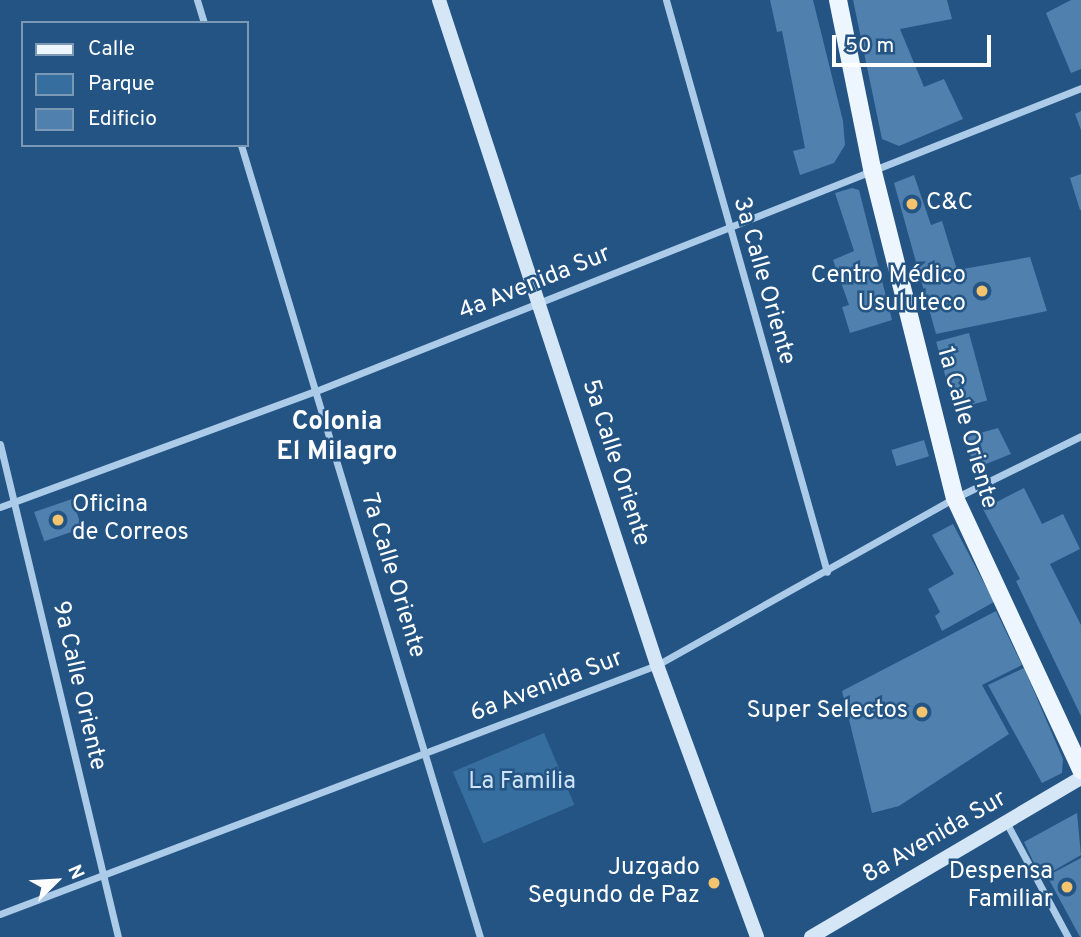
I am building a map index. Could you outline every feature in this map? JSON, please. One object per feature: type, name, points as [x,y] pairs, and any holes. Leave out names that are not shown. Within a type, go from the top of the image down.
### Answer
[{"type":"main road","name":"1a Calle Oriente","points":[[838,0],[872,168],[956,498],[1081,770]]},
{"type":"street","points":[[197,0],[203,21]]},
{"type":"street","name":"5a Calle Oriente","points":[[439,0],[657,665],[757,937]]},
{"type":"street","name":"3a Calle Oriente","points":[[666,0],[726,226],[827,572]]},
{"type":"street","name":"4a Avenida Sur","points":[[0,507],[14,499],[316,391],[872,168],[1081,88]]},
{"type":"street","name":"7a Calle Oriente","points":[[242,147],[480,937]]},
{"type":"street","name":"6a Avenida Sur","points":[[0,914],[103,872],[426,755],[657,665],[956,498],[1081,436]]},
{"type":"street","name":"9a Calle Oriente","points":[[0,444],[118,937]]},
{"type":"street","name":"8a Avenida Sur","points":[[811,937],[1081,778]]},
{"type":"street","points":[[1006,822],[1069,937]]},
{"type":"green space","name":"La Familia","points":[[544,733],[574,805],[483,843],[453,772]]},
{"type":"building","points":[[770,0],[813,0],[843,121],[845,145],[834,163],[800,175],[793,151],[805,148],[782,31],[777,32]]},
{"type":"building","points":[[853,0],[947,0],[952,19],[900,29],[924,87],[944,79],[963,119],[899,146],[882,139]]},
{"type":"building","points":[[1071,0],[1081,0],[1081,69],[1071,73],[1046,13]]},
{"type":"building","points":[[1081,111],[1081,130],[1075,114]]},
{"type":"building","points":[[1081,174],[1081,210],[1080,210],[1070,178]]},
{"type":"building","name":"Centro Médico Usuluteco","points":[[914,175],[931,225],[942,221],[957,270],[1030,257],[1047,311],[936,334],[894,183]]},
{"type":"building","points":[[852,188],[859,190],[892,320],[850,333],[842,307],[849,305],[833,260],[854,251],[835,193]]},
{"type":"building","points":[[969,333],[987,401],[954,409],[936,342]]},
{"type":"building","points":[[998,428],[1011,454],[981,466],[972,462],[966,437]]},
{"type":"building","points":[[924,440],[929,456],[896,466],[891,450]]},
{"type":"building","points":[[1024,488],[1042,524],[1063,514],[1080,549],[1050,564],[1081,625],[1081,716],[1016,581],[1020,579],[983,509]]},
{"type":"building","name":"Oficina de Correos","points":[[72,499],[82,528],[44,541],[34,512]]},
{"type":"building","points":[[953,524],[994,602],[942,631],[935,616],[940,612],[928,589],[954,574],[932,535]]},
{"type":"building","name":"Super Selectos","points":[[996,611],[1022,665],[982,685],[1009,734],[899,806],[872,813],[842,691]]},
{"type":"building","points":[[1024,668],[1063,759],[1062,773],[1042,783],[988,685]]},
{"type":"building","points":[[1077,813],[1081,855],[1041,878],[1024,842]]},
{"type":"building","name":"Despensa Familiar","points":[[1081,858],[1081,937],[1080,937],[1047,876]]},
{"type":"place","name":"C&C","points":[[912,204]]},
{"type":"place","name":"Centro Médico Usuluteco","points":[[982,291]]},
{"type":"place","name":"Oficina de Correos","points":[[58,520]]},
{"type":"place","name":"Super Selectos","points":[[922,712]]},
{"type":"place","name":"Juzgado Segundo de Paz","points":[[714,883]]},
{"type":"place","name":"Despensa Familiar","points":[[1067,887]]},
{"type":"district","name":"Colonia El Milagro","points":[[337,438]]}]
